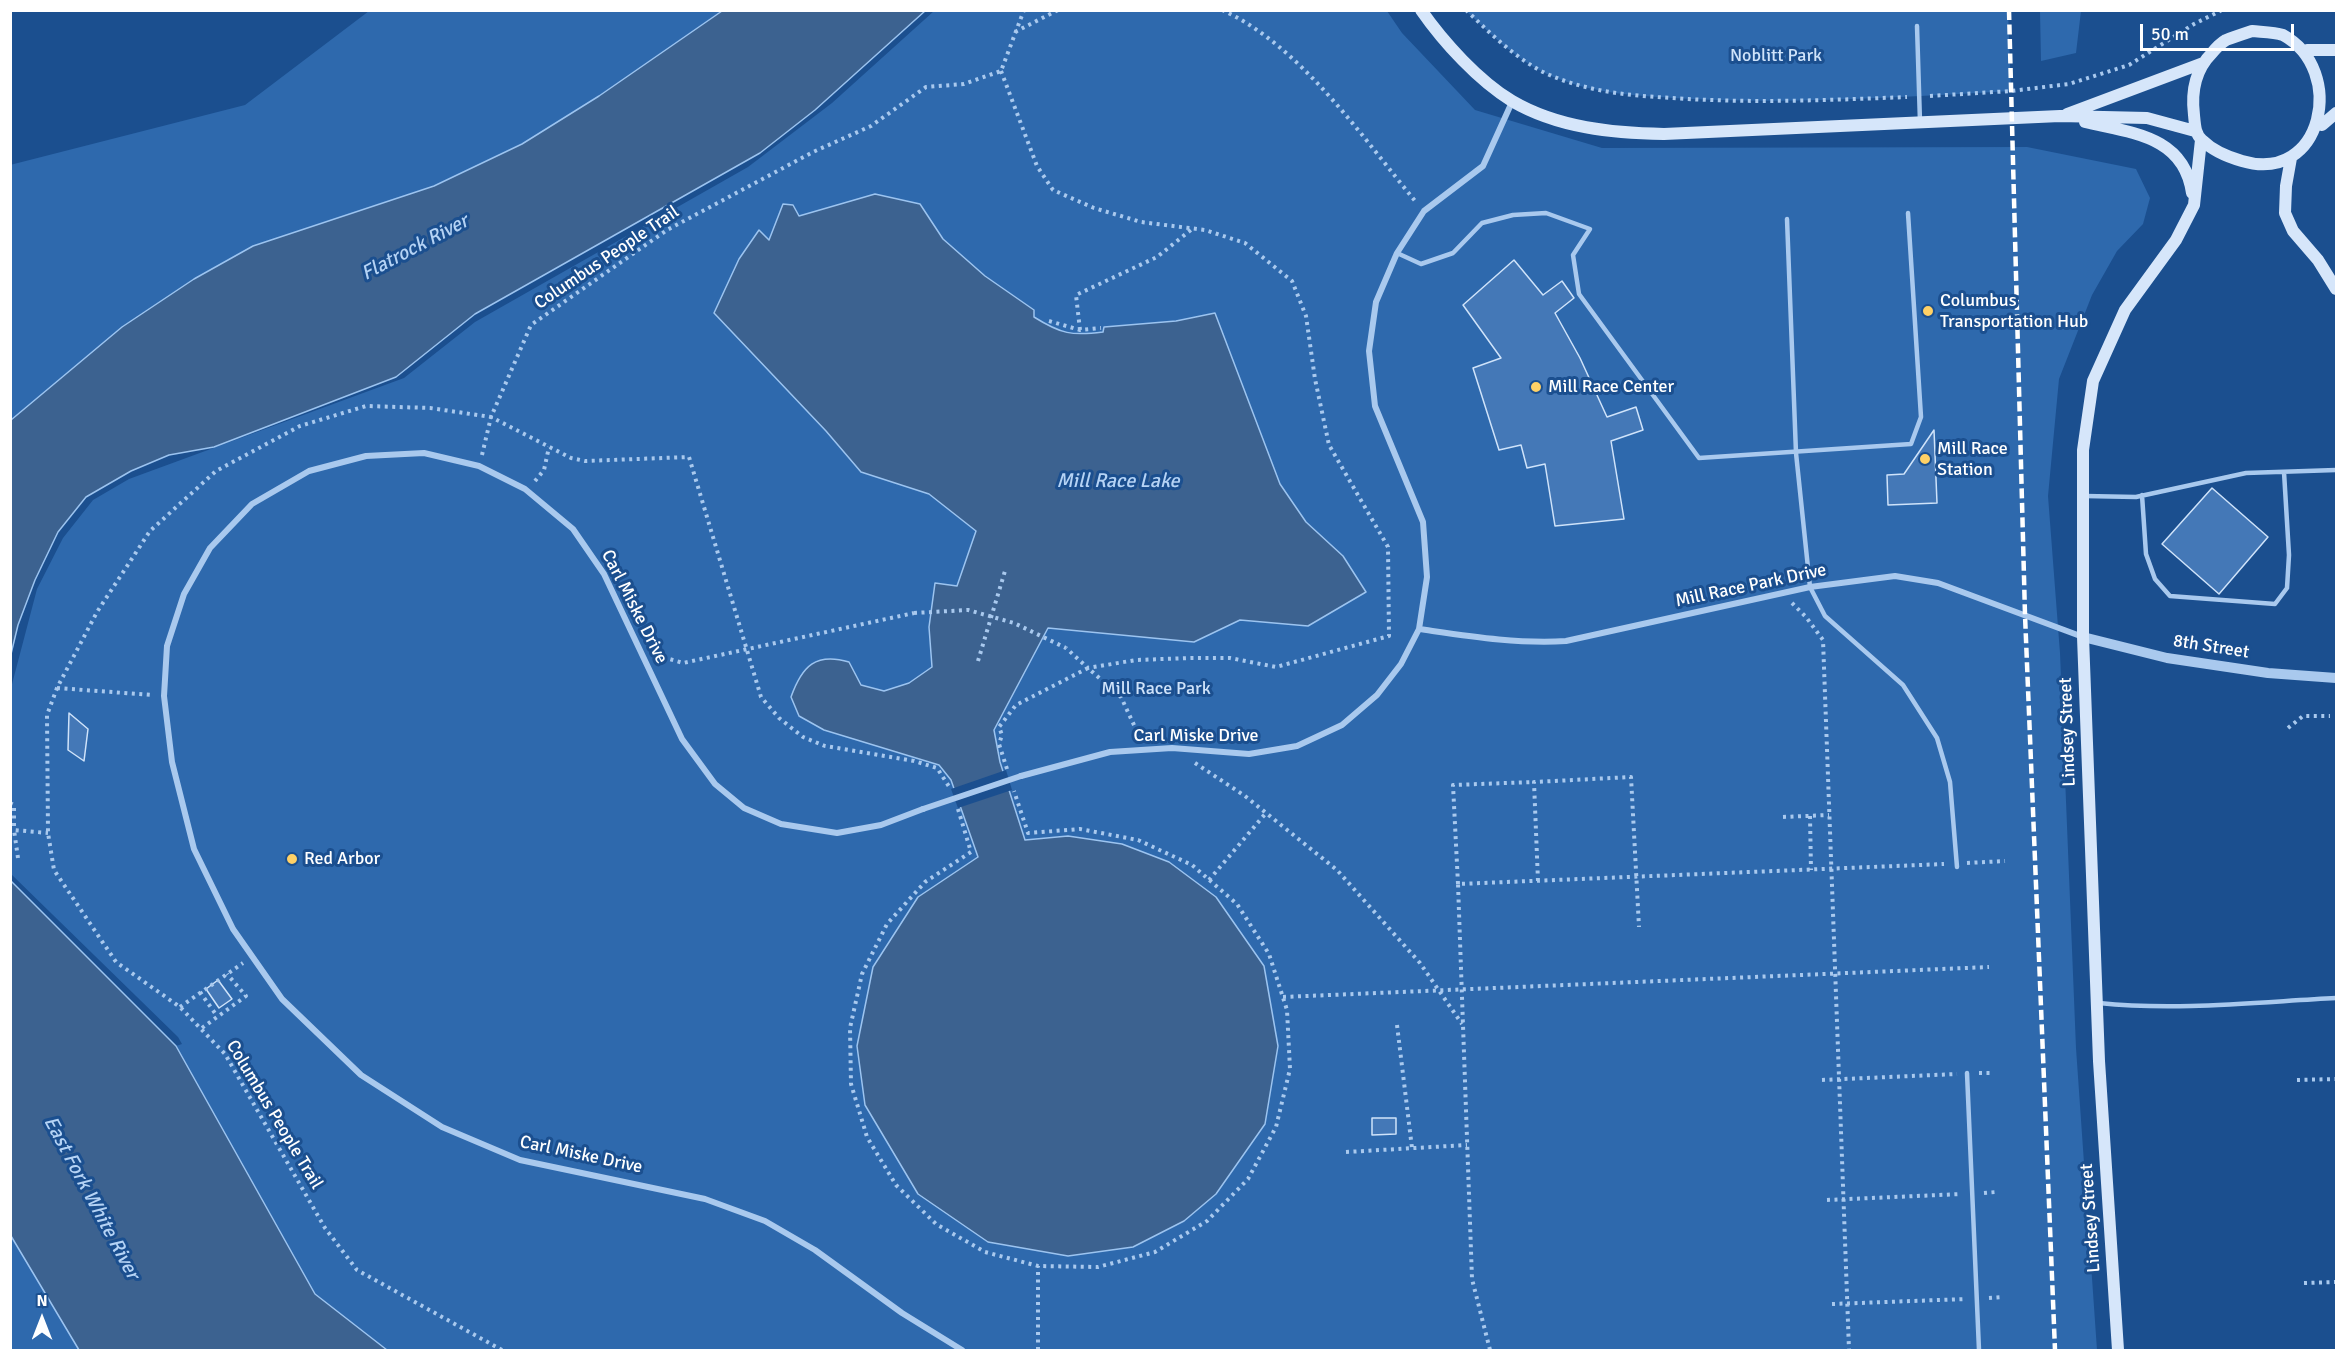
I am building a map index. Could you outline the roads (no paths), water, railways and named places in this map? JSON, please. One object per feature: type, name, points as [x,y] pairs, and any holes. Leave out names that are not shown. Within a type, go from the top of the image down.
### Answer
[{"type":"main road","points":[[1421,10],[1469,66],[1512,101],[1569,123],[1599,130],[1664,134],[2060,116],[2147,118],[2198,135],[2226,157],[2258,166],[2291,158],[2310,144],[2322,125],[2337,113]]},
{"type":"main road","points":[[2198,135],[2193,86],[2203,63],[2223,41],[2252,31],[2282,34],[2307,50],[2322,72],[2328,98],[2322,125]]},
{"type":"main road","points":[[2307,50],[2337,50]]},
{"type":"main road","points":[[2060,116],[2203,63]]},
{"type":"main road","points":[[2060,116],[2146,136],[2172,150],[2184,165],[2191,182],[2194,205]]},
{"type":"main road","name":"Lindsey Street","points":[[2118,1350],[2098,1061],[2083,637],[2083,450],[2093,381],[2125,310],[2176,240],[2194,205],[2198,135]]},
{"type":"main road","points":[[2291,158],[2286,186],[2285,213],[2293,231],[2318,260],[2337,289]]},
{"type":"street","name":"Carl Miske Drive","points":[[962,1350],[902,1313],[815,1250],[765,1221],[705,1199],[520,1160],[442,1126],[361,1075],[282,999],[233,929],[194,849],[172,762],[164,696],[167,646],[183,594],[210,548],[252,504],[309,471],[366,456],[424,453],[479,466],[528,491],[573,529],[604,574],[682,739],[715,784],[744,808],[781,824],[837,833],[881,825],[1021,776],[1110,752],[1172,748],[1249,754],[1298,746],[1342,725],[1377,695],[1401,664],[1419,629],[1427,577],[1423,522],[1375,406],[1369,351],[1376,302],[1397,253],[1424,211],[1483,166],[1512,101]]},
{"type":"street","name":"Mill Race Park Drive","points":[[1419,629],[1488,640],[1535,643],[1566,641],[1810,587],[1895,576],[1938,583],[2083,637]]},
{"type":"street","name":"8th Street","points":[[2083,637],[2167,658],[2268,673],[2337,678]]},
{"type":"lane","points":[[1917,26],[1920,122]]},
{"type":"lane","points":[[1397,253],[1421,264],[1453,253],[1482,223],[1513,215],[1546,213],[1590,229],[1573,255],[1580,294],[1699,458],[1911,444],[1921,417],[1908,213]]},
{"type":"lane","points":[[1787,219],[1796,453],[1810,587],[1825,616],[1903,685],[1937,738],[1950,782],[1957,865]]},
{"type":"lane","points":[[2083,496],[2142,495],[2246,473],[2337,470]]},
{"type":"lane","points":[[2142,495],[2146,554],[2155,579],[2170,596],[2275,604],[2287,588],[2289,555],[2284,472]]},
{"type":"lane","points":[[2097,1002],[2124,1005],[2181,1005],[2337,998]]},
{"type":"lane","points":[[1967,1073],[1979,1350]]},
{"type":"water","name":"Flatrock River","points":[[722,11],[925,11],[815,110],[760,153],[475,314],[396,377],[214,447],[169,455],[131,471],[86,497],[58,532],[35,580],[18,625],[11,654],[11,420],[122,327],[194,279],[253,246],[434,186],[522,144],[599,96]]},
{"type":"water","name":"Mill Race Lake","points":[[875,194],[920,204],[943,239],[985,276],[1034,310],[1034,317],[1060,330],[1075,333],[1103,332],[1104,327],[1176,321],[1215,313],[1280,484],[1306,522],[1343,556],[1366,592],[1308,626],[1240,620],[1194,642],[1048,628],[994,730],[1000,762],[1025,840],[1068,836],[1122,844],[1169,862],[1216,897],[1264,966],[1278,1046],[1265,1124],[1216,1194],[1184,1221],[1133,1247],[1068,1256],[988,1242],[918,1194],[865,1105],[857,1046],[873,967],[918,897],[978,857],[951,780],[939,765],[824,730],[799,716],[791,697],[805,670],[812,664],[828,659],[849,662],[861,685],[884,691],[909,683],[932,667],[929,627],[935,583],[957,586],[976,531],[929,494],[861,472],[826,431],[714,313],[739,259],[759,230],[769,240],[783,204],[793,205],[799,216]]},
{"type":"water","name":"East Fork White River","points":[[11,881],[176,1046],[315,1294],[387,1350],[79,1350],[11,1236]]},
{"type":"railway","points":[[2009,10],[2025,615],[2055,1350]]},
{"type":"place","name":"Columbus Transportation Hub","points":[[1928,311]]},
{"type":"place","name":"Mill Race Center","points":[[1536,387]]},
{"type":"place","name":"Mill Race Station","points":[[1925,459]]},
{"type":"place","name":"Red Arbor","points":[[292,859]]},
{"type":"park label","name":"Noblitt Park","points":[[1776,56]]},
{"type":"park label","name":"Mill Race Park","points":[[1156,689]]}]
